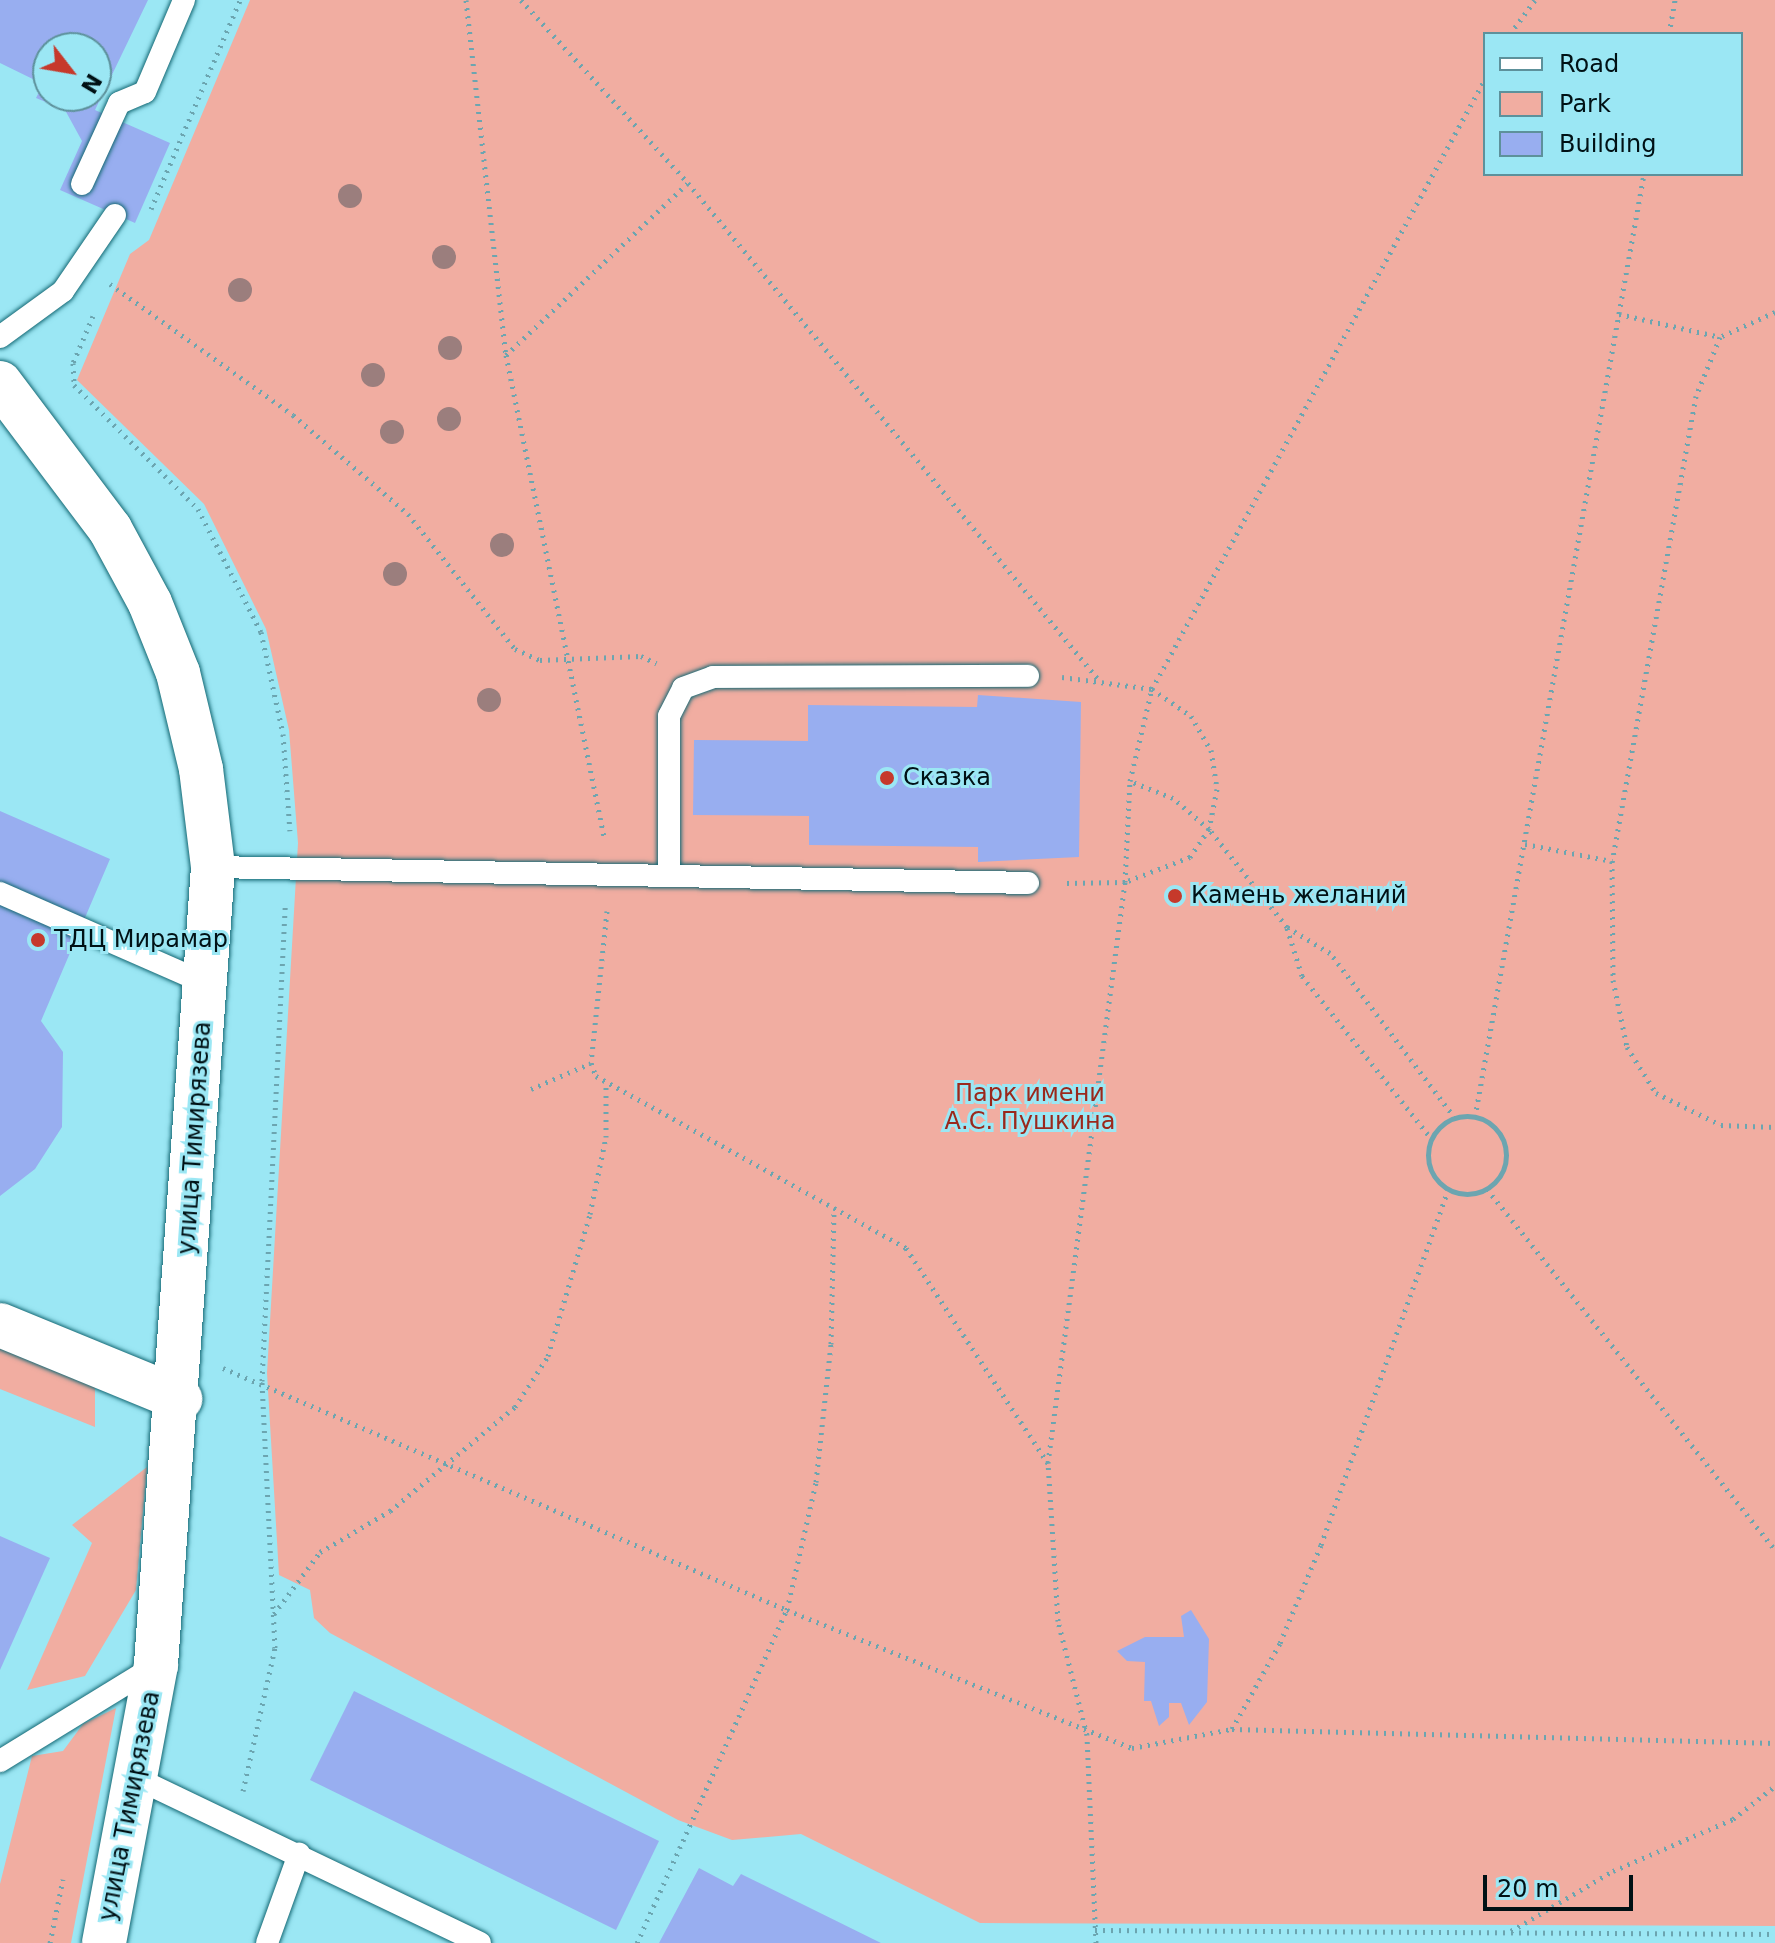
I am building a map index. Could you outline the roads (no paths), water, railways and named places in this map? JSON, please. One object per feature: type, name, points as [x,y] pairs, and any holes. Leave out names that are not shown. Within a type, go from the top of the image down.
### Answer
[{"type":"street","name":"улица Тимирязева","points":[[0,383],[110,529],[150,603],[178,673],[201,769],[213,867],[180,1399],[156,1665],[140,1780],[104,1943]]},
{"type":"street","points":[[0,1325],[180,1399]]},
{"type":"lane","points":[[82,184],[119,103],[145,92],[184,0]]},
{"type":"lane","points":[[0,337],[63,291],[115,215]]},
{"type":"lane","points":[[669,874],[669,716],[683,688],[713,677],[1028,676]]},
{"type":"lane","points":[[213,867],[1028,883]]},
{"type":"lane","points":[[0,893],[207,984]]},
{"type":"lane","points":[[0,1761],[156,1665]]},
{"type":"lane","points":[[140,1780],[480,1943]]},
{"type":"lane","points":[[267,1943],[299,1854]]},
{"type":"place","name":"Сказка","points":[[887,778]]},
{"type":"place","name":"Камень желаний","points":[[1175,896]]},
{"type":"place","name":"ТДЦ Мирамар","points":[[38,940]]},
{"type":"park label","name":"Парк имени А.С. Пушкина","points":[[1030,1108]]}]
